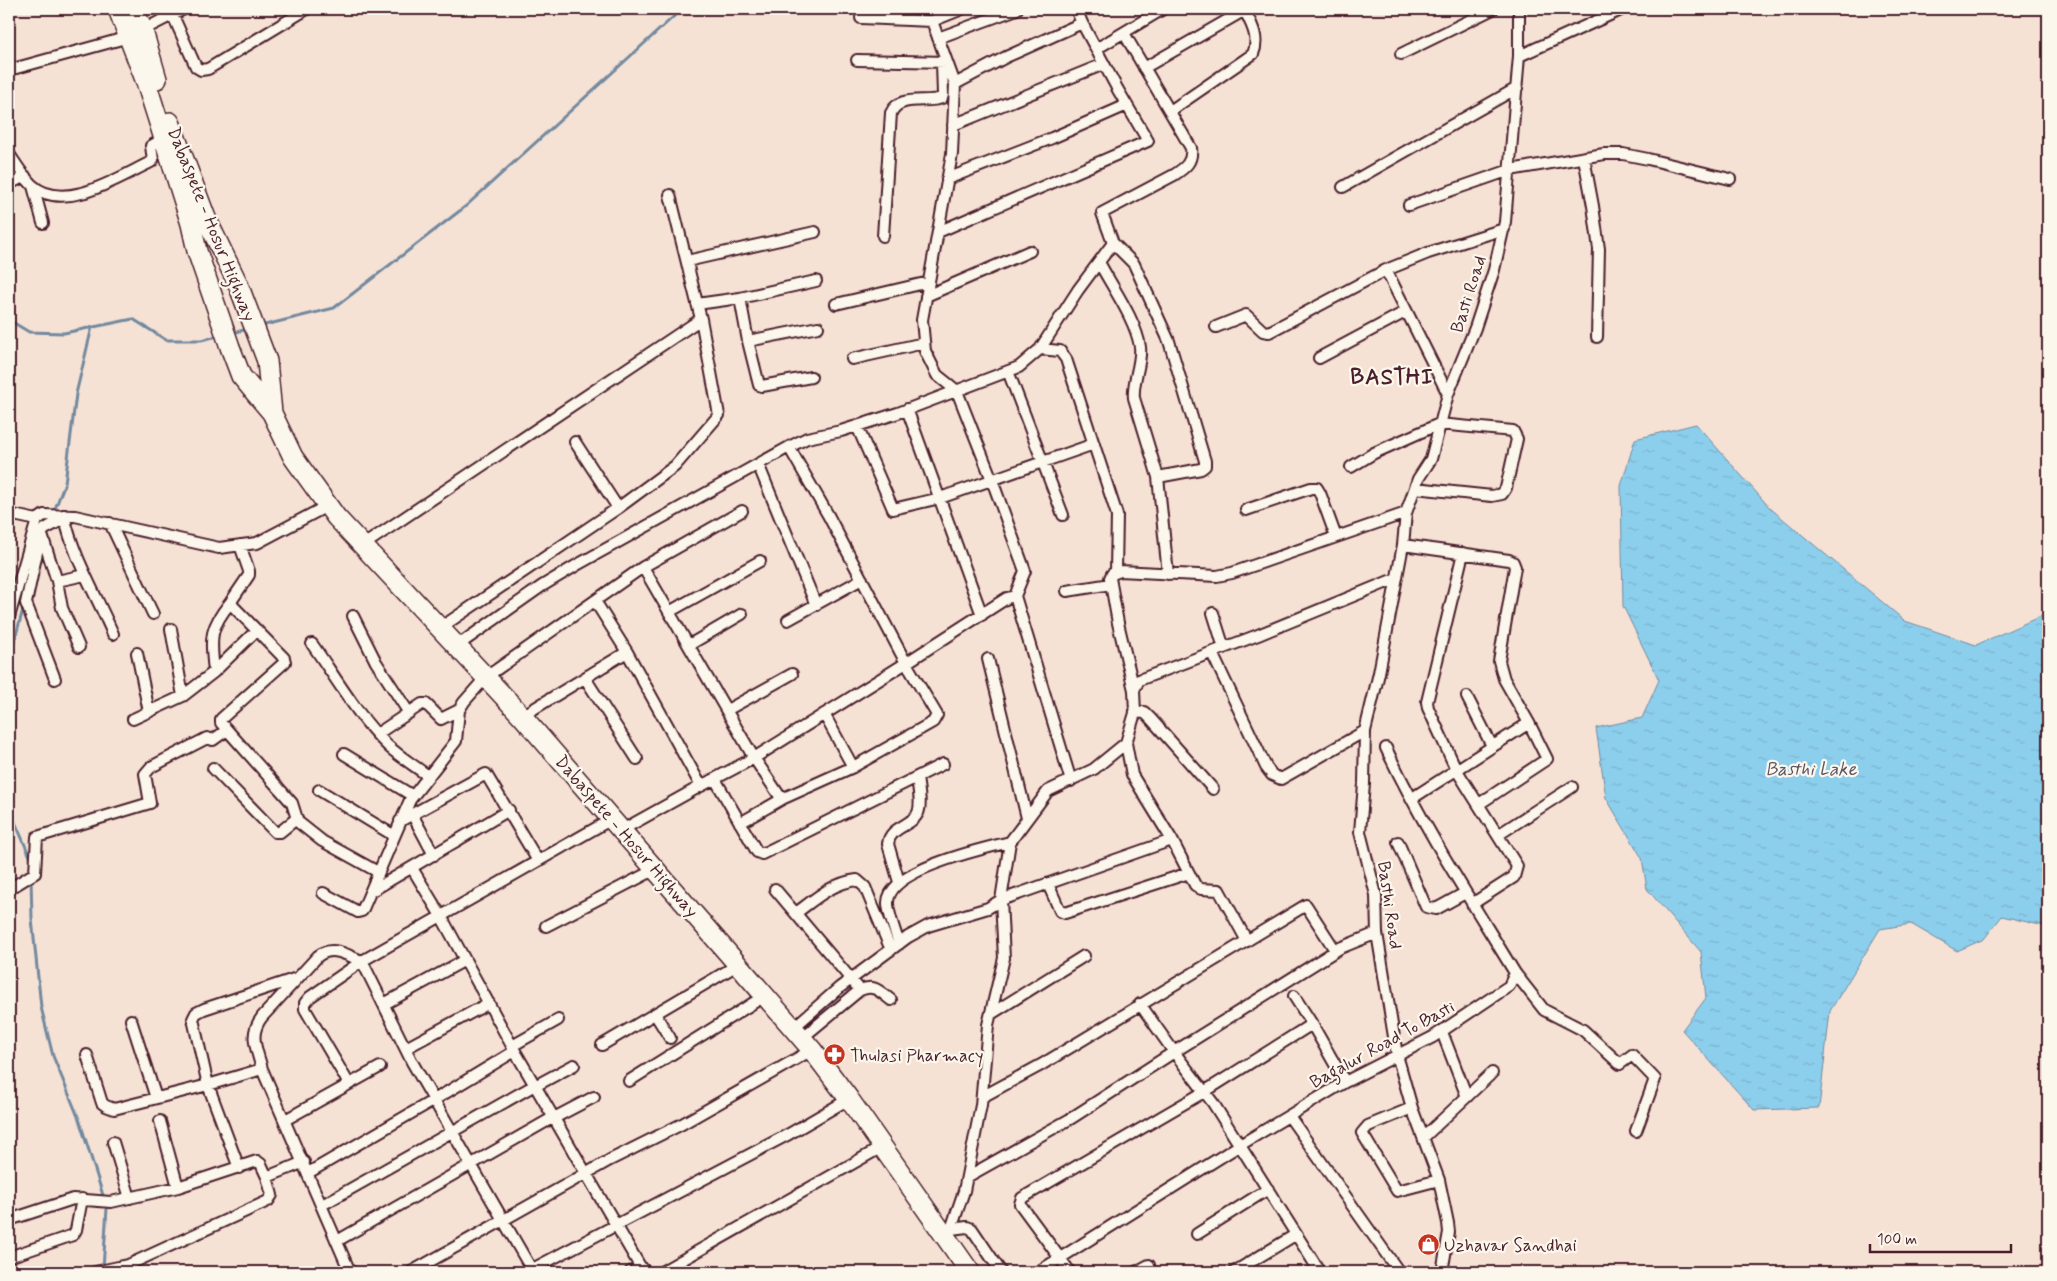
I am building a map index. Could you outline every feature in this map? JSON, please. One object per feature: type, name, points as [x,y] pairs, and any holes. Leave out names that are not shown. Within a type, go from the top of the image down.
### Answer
[{"type":"highway","points":[[118,9],[136,34],[163,139],[198,221]]},
{"type":"highway","name":"Dabaspete - Hosur Highway","points":[[134,9],[136,34],[168,116],[198,221],[238,284],[267,361],[272,413]]},
{"type":"highway","name":"Dabaspete - Hosur Highway","points":[[198,221],[196,252],[242,376],[272,413],[293,457],[327,506],[362,546],[522,716],[615,825],[766,995],[849,1098],[882,1148],[950,1235],[970,1272]]},
{"type":"street","points":[[9,70],[136,34],[171,12],[184,9]]},
{"type":"street","points":[[171,12],[196,67],[201,70],[208,69],[307,9]]},
{"type":"street","points":[[861,18],[932,20],[962,9]]},
{"type":"street","points":[[938,38],[1017,9]]},
{"type":"street","points":[[938,232],[1148,142],[1104,64],[1076,9]]},
{"type":"street","points":[[1096,49],[1163,9]]},
{"type":"street","points":[[1144,68],[1245,9],[1252,24],[1255,38],[1256,45],[1253,54],[1170,111]]},
{"type":"street","points":[[1401,54],[1493,9]]},
{"type":"street","name":"Basti Road","points":[[1397,578],[1406,513],[1415,488],[1431,459],[1448,394],[1475,328],[1494,270],[1504,229],[1517,88],[1519,9]]},
{"type":"street","points":[[1519,56],[1623,9]]},
{"type":"street","points":[[932,20],[944,62],[955,84],[952,154],[922,320],[925,351],[937,375],[957,391],[1025,571],[1015,596],[1071,781]]},
{"type":"street","points":[[955,84],[1082,23]]},
{"type":"street","points":[[1124,33],[1191,148],[1191,161],[1185,168],[1102,213],[1113,243],[1134,264],[1169,341],[1205,461],[1205,466],[1202,469],[1158,476]]},
{"type":"street","points":[[857,60],[944,62]]},
{"type":"street","points":[[884,236],[891,112],[900,102],[942,98],[944,62]]},
{"type":"street","points":[[953,125],[1104,64]]},
{"type":"street","points":[[1343,187],[1517,88]]},
{"type":"street","points":[[947,179],[1052,138],[1127,105]]},
{"type":"street","points":[[9,154],[34,186],[45,192],[61,196],[76,195],[91,191],[151,162],[153,160],[151,146],[163,139]]},
{"type":"street","points":[[1409,205],[1510,170],[1604,154],[1623,154],[1730,179]]},
{"type":"street","points":[[1584,158],[1599,250],[1597,337]]},
{"type":"street","points":[[9,184],[25,176]]},
{"type":"street","points":[[34,186],[43,224]]},
{"type":"street","points":[[440,628],[618,508],[675,466],[719,415],[701,319],[670,195]]},
{"type":"street","points":[[1216,328],[1246,315],[1262,331],[1270,332],[1386,270],[1428,253],[1504,229]]},
{"type":"street","points":[[687,261],[815,232]]},
{"type":"street","points":[[458,646],[542,586],[577,565],[807,438],[857,426],[1019,367],[1040,349],[1113,243]]},
{"type":"street","points":[[926,296],[1030,251]]},
{"type":"street","points":[[1099,262],[1134,328],[1140,348],[1137,374],[1133,388],[1134,398],[1158,476],[1168,574]]},
{"type":"street","points":[[1386,270],[1405,312],[1448,394]]},
{"type":"street","points":[[697,304],[740,298],[816,281]]},
{"type":"street","points":[[836,304],[929,282]]},
{"type":"street","points":[[740,298],[759,385],[811,377]]},
{"type":"street","points":[[1319,358],[1405,312]]},
{"type":"street","points":[[362,546],[701,319]]},
{"type":"street","points":[[748,341],[818,327]]},
{"type":"street","points":[[852,359],[924,343]]},
{"type":"street","points":[[1040,349],[1060,351],[1064,354],[1117,515],[1116,572],[1110,578],[1118,623],[1134,690],[1135,713],[1126,744],[1132,775],[1172,840],[1198,888],[1218,890],[1247,941]]},
{"type":"street","points":[[1008,371],[1044,460],[1063,515]]},
{"type":"street","points":[[907,409],[982,615]]},
{"type":"street","points":[[1351,467],[1374,453],[1439,424],[1513,431],[1517,439],[1506,488],[1502,494],[1492,496],[1415,488]]},
{"type":"street","points":[[857,426],[893,509],[940,498],[1094,444]]},
{"type":"street","points":[[575,442],[618,508]]},
{"type":"street","points":[[740,823],[784,798],[853,767],[915,732],[936,718],[937,715],[906,664],[828,514],[789,447]]},
{"type":"street","points":[[758,464],[816,605]]},
{"type":"street","points":[[1246,510],[1311,488],[1317,488],[1336,537]]},
{"type":"street","points":[[9,514],[40,517],[63,516],[110,522],[218,548],[257,543],[327,506]]},
{"type":"street","points":[[323,893],[358,912],[364,908],[393,835],[413,796],[456,741],[459,710],[486,677],[643,567],[742,511]]},
{"type":"street","points":[[1116,572],[1217,576],[1232,573],[1406,513]]},
{"type":"street","points":[[55,679],[26,603],[41,534],[63,516]]},
{"type":"street","points":[[63,516],[85,575],[113,634]]},
{"type":"street","points":[[9,617],[11,600],[40,517]]},
{"type":"street","points":[[110,522],[153,614]]},
{"type":"street","points":[[41,534],[57,581],[62,608],[79,647]]},
{"type":"street","points":[[214,672],[212,631],[216,619],[230,603],[249,575],[240,545]]},
{"type":"street","points":[[1403,545],[1514,562],[1500,661],[1504,679],[1547,759],[1478,804]]},
{"type":"street","points":[[1463,553],[1427,702],[1428,708],[1456,769],[1517,866],[1514,877],[1472,904]]},
{"type":"street","points":[[669,612],[760,560]]},
{"type":"street","points":[[643,567],[754,758],[779,795],[784,798]]},
{"type":"street","points":[[57,581],[85,575]]},
{"type":"street","points":[[1134,690],[1139,680],[1212,653],[1397,578]]},
{"type":"street","name":"Basthi Road","points":[[1397,578],[1374,700],[1365,731],[1364,784],[1360,832],[1376,895],[1377,933],[1397,1055],[1412,1108],[1439,1180],[1449,1232],[1442,1272]]},
{"type":"street","points":[[788,620],[862,579]]},
{"type":"street","points":[[1067,591],[1111,584]]},
{"type":"street","points":[[349,1084],[304,1009],[305,1003],[310,997],[362,961],[538,861],[701,786],[754,758],[906,664],[1007,598],[1015,596]]},
{"type":"street","points":[[595,601],[626,652],[701,786]]},
{"type":"street","points":[[230,603],[284,658],[285,662],[221,719],[221,723],[292,803],[296,819],[322,842],[378,872]]},
{"type":"street","points":[[1213,613],[1224,648]]},
{"type":"street","points":[[689,645],[742,614]]},
{"type":"street","points":[[353,616],[376,662],[409,713]]},
{"type":"street","points":[[171,628],[183,696]]},
{"type":"street","points":[[133,719],[183,696],[214,672],[256,630]]},
{"type":"street","points":[[312,644],[355,706],[378,734],[389,746],[428,776]]},
{"type":"street","points":[[522,716],[626,652]]},
{"type":"street","points":[[137,653],[149,712]]},
{"type":"street","points":[[1212,653],[1266,767],[1272,775],[1281,779],[1365,731]]},
{"type":"street","points":[[988,659],[1027,818]]},
{"type":"street","points":[[727,710],[792,674]]},
{"type":"street","points":[[585,678],[637,759]]},
{"type":"street","points":[[1467,698],[1492,746]]},
{"type":"street","points":[[378,734],[422,704],[426,704],[441,719],[459,710]]},
{"type":"street","points":[[1135,713],[1144,712],[1151,718],[1213,789]]},
{"type":"street","points":[[824,714],[853,767]]},
{"type":"street","points":[[1411,799],[1529,723]]},
{"type":"street","points":[[9,889],[35,873],[37,837],[150,803],[145,774],[151,767],[207,738],[213,740],[227,730]]},
{"type":"street","points":[[950,1235],[967,1177],[982,1097],[988,1025],[1004,958],[1001,900],[1010,842],[1048,791],[1094,769],[1126,744]]},
{"type":"street","points":[[1386,748],[1411,799],[1465,893],[1515,973],[1544,1010],[1583,1030],[1620,1064],[1632,1055],[1655,1079],[1636,1131]]},
{"type":"street","points":[[344,754],[413,796]]},
{"type":"street","points":[[715,779],[757,852],[762,854],[943,764]]},
{"type":"street","points":[[213,768],[275,832],[280,832],[296,819]]},
{"type":"street","points":[[400,821],[484,774],[488,775],[538,861]]},
{"type":"street","points":[[900,882],[888,844],[888,838],[892,832],[918,815],[917,777]]},
{"type":"street","points":[[1498,835],[1572,787]]},
{"type":"street","points":[[319,790],[393,835]]},
{"type":"street","points":[[370,892],[508,810]]},
{"type":"street","points":[[412,814],[434,855]]},
{"type":"street","points":[[802,1038],[851,980],[895,947],[928,926],[988,908],[1001,900],[1172,840]]},
{"type":"street","points":[[895,947],[888,902],[891,893],[900,882],[911,874],[974,850],[1010,842]]},
{"type":"street","points":[[1398,842],[1426,907],[1436,909],[1465,893]]},
{"type":"street","points":[[412,868],[441,916],[535,1086],[644,1270],[630,1272]]},
{"type":"street","points":[[546,926],[656,869]]},
{"type":"street","points":[[1048,884],[1060,911],[1065,913],[1189,873]]},
{"type":"street","points":[[796,913],[829,888],[857,880],[865,887],[895,947]]},
{"type":"street","points":[[776,889],[860,990]]},
{"type":"street","points":[[982,1097],[1040,1065],[1306,905],[1335,950],[1377,933]]},
{"type":"street","points":[[967,1177],[1070,1119],[1340,948]]},
{"type":"street","points":[[350,1272],[262,1068],[253,1036],[256,1024],[325,950],[332,950],[362,961],[434,1100],[504,1219],[530,1271],[789,1134],[849,1098]]},
{"type":"street","points":[[991,1014],[1084,956]]},
{"type":"street","points":[[384,1004],[465,960]]},
{"type":"street","points":[[602,1045],[739,964]]},
{"type":"street","name":"Bagalur Road To Basti","points":[[1038,1272],[1240,1145],[1345,1082],[1442,1032],[1509,986],[1515,973]]},
{"type":"street","points":[[239,1168],[208,1085],[193,1019],[196,1013],[297,979]]},
{"type":"street","points":[[411,1272],[587,1173],[682,1124],[802,1038],[860,990],[869,986],[877,989],[891,1000]]},
{"type":"street","points":[[628,1081],[766,995]]},
{"type":"street","points":[[1294,996],[1345,1082]]},
{"type":"street","points":[[406,1048],[489,1003]]},
{"type":"street","points":[[1140,1004],[1213,1103],[1320,1272]]},
{"type":"street","points":[[655,1014],[670,1038]]},
{"type":"street","points":[[131,1020],[156,1098]]},
{"type":"street","points":[[308,1173],[434,1100],[558,1020]]},
{"type":"street","points":[[1070,1272],[1061,1257],[1020,1204],[1022,1198],[1204,1092],[1312,1024]]},
{"type":"street","points":[[1442,1032],[1467,1097]]},
{"type":"street","points":[[87,1055],[102,1103],[114,1108],[208,1085],[262,1068]]},
{"type":"street","points":[[322,1205],[574,1065]]},
{"type":"street","points":[[285,1120],[380,1067]]},
{"type":"street","points":[[1424,1137],[1492,1073]]},
{"type":"street","points":[[337,1241],[471,1163],[594,1096]]},
{"type":"street","points":[[1412,1108],[1368,1126],[1362,1133],[1396,1191],[1439,1180]]},
{"type":"street","points":[[1289,1116],[1399,1272]]},
{"type":"street","points":[[160,1121],[178,1187]]},
{"type":"street","points":[[113,1142],[130,1198]]},
{"type":"street","points":[[661,1272],[882,1148]]},
{"type":"street","points":[[9,1220],[73,1198],[108,1202],[130,1198],[178,1187],[259,1161],[267,1177],[272,1195],[268,1201],[128,1265],[100,1271]]},
{"type":"street","points":[[267,1177],[304,1162]]},
{"type":"street","points":[[1197,1234],[1268,1189]]},
{"type":"street","points":[[9,1257],[73,1235],[85,1199]]},
{"type":"street","points":[[950,1235],[967,1227],[972,1229],[1001,1272]]},
{"type":"street","points":[[1234,1272],[1295,1235]]},
{"type":"street","points":[[1136,1272],[1149,1265]]},
{"type":"water","name":"Basthi Lake","points":[[1696,424],[1770,508],[1905,621],[1976,645],[2048,613],[2048,927],[2002,916],[1984,939],[1957,951],[1911,924],[1880,929],[1830,1011],[1819,1108],[1754,1110],[1682,1030],[1706,998],[1701,952],[1647,889],[1642,858],[1606,798],[1596,728],[1642,718],[1659,680],[1623,606],[1621,486],[1635,439]]},
{"type":"waterway","points":[[261,326],[334,308],[466,206],[682,9]]},
{"type":"waterway","points":[[9,320],[29,332],[64,333],[133,319],[166,340],[201,340],[218,336]]},
{"type":"waterway","points":[[53,514],[65,483],[76,394],[92,327]]},
{"type":"waterway","points":[[232,333],[248,329]]},
{"type":"waterway","points":[[9,660],[24,606]]},
{"type":"waterway","points":[[9,808],[31,859],[31,866]]},
{"type":"waterway","points":[[31,877],[32,919],[41,1007],[53,1056],[79,1119],[107,1208],[103,1269]]},
{"type":"place","name":"Thulasi Pharmacy","points":[[834,1055]]},
{"type":"place","name":"Uzhavar Sandhai","points":[[1428,1245]]},
{"type":"district","name":"BASTHI","points":[[1392,376]]}]
